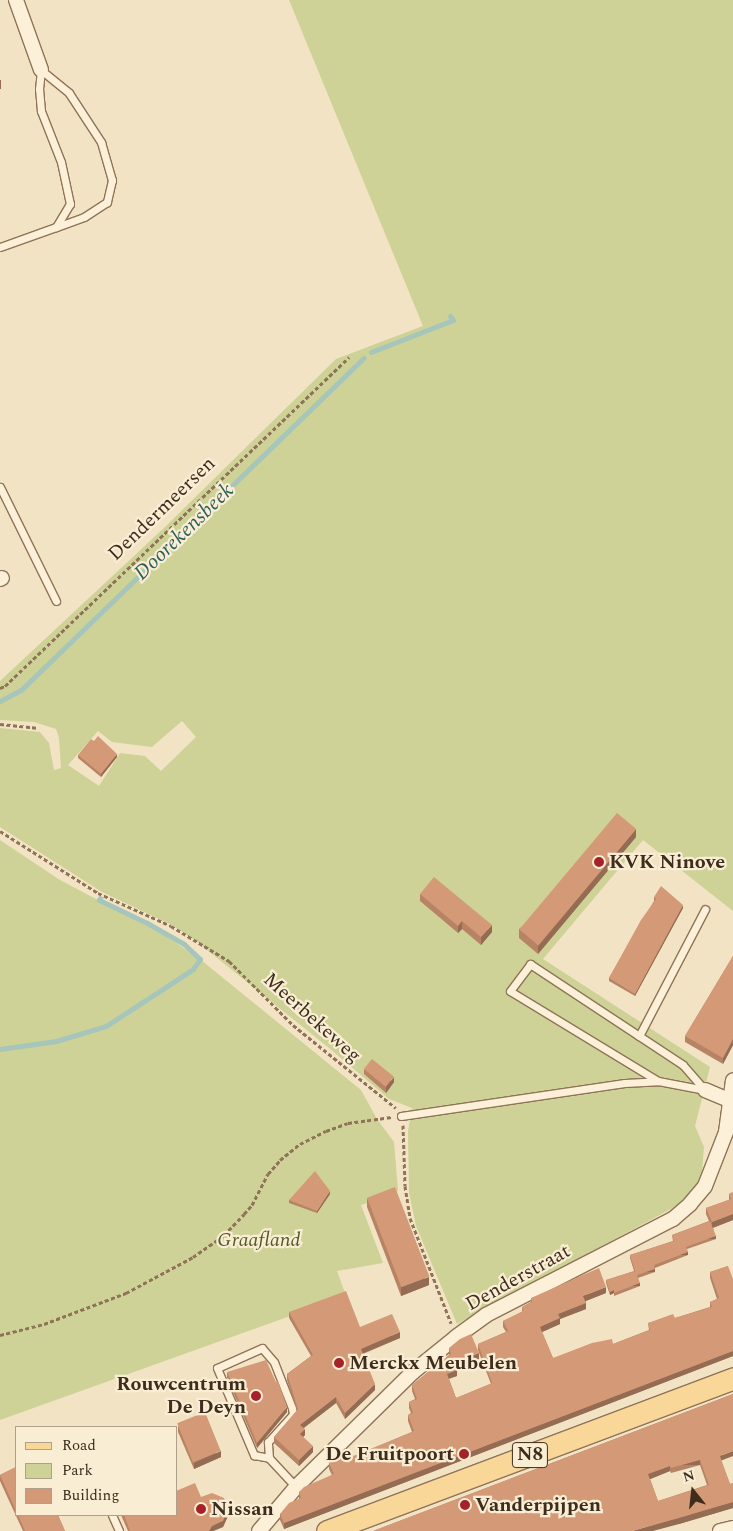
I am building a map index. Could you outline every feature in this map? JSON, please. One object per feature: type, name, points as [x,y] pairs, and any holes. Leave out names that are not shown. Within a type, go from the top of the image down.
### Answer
[{"type":"main road","name":"N8","points":[[327,1531],[733,1378]]},
{"type":"street","points":[[16,0],[41,70]]},
{"type":"street","name":"Denderstraat","points":[[259,1531],[296,1487],[413,1372],[486,1314],[679,1214],[705,1186],[726,1132],[733,1080]]},
{"type":"street","points":[[705,1090],[729,1100]]},
{"type":"street","points":[[720,1531],[733,1528]]},
{"type":"lane","points":[[41,70],[39,89],[41,111],[61,162],[70,204],[56,227]]},
{"type":"lane","points":[[0,247],[84,218],[107,202],[112,180],[101,142],[69,93],[41,70]]},
{"type":"lane","points":[[0,487],[56,601]]},
{"type":"lane","points":[[639,1036],[706,909]]},
{"type":"lane","points":[[658,1081],[510,991],[530,964],[683,1065],[705,1090]]},
{"type":"lane","points":[[401,1116],[625,1083],[658,1081],[705,1090]]},
{"type":"lane","points":[[269,1458],[268,1442],[292,1414],[292,1408],[274,1362],[262,1348],[217,1368],[254,1454],[269,1458],[296,1487]]},
{"type":"lane","points":[[112,1516],[119,1531]]},
{"type":"path","name":"Dendermeersen","points":[[0,688],[5,686],[350,357]]},
{"type":"path","points":[[0,724],[39,728]]},
{"type":"path","name":"Meerbekeweg","points":[[0,831],[98,893],[171,926],[229,961],[293,1025],[375,1093],[395,1107],[401,1116]]},
{"type":"path","points":[[0,1335],[44,1324],[126,1293],[194,1257],[224,1234],[244,1214],[252,1205],[268,1174],[280,1160],[300,1144],[348,1123],[401,1116],[404,1132],[406,1186],[410,1218],[456,1337]]},
{"type":"green space","points":[[289,0],[733,0],[733,911],[643,840],[543,959],[710,1067],[695,1126],[704,1147],[702,1172],[695,1189],[682,1203],[457,1324],[416,1226],[409,1193],[408,1131],[412,1108],[389,1099],[196,941],[172,925],[102,892],[0,827],[0,728],[40,732],[49,743],[54,770],[61,768],[59,738],[56,729],[34,722],[0,720],[0,681],[165,527],[336,359],[423,326]],"holes":[[[182,721],[196,737],[161,771],[145,756],[120,753],[99,786],[68,765],[98,731],[112,742],[152,747]]]},
{"type":"green space","name":"Graafland","points":[[0,840],[60,880],[166,936],[201,960],[361,1090],[377,1119],[394,1142],[398,1190],[396,1194],[361,1205],[383,1263],[337,1271],[346,1296],[0,1420]]},
{"type":"building","points":[[98,736],[117,754],[101,774],[78,755],[91,739],[94,741]]},
{"type":"building","name":"KVK Ninove","points":[[617,813],[636,829],[538,946],[519,929]]},
{"type":"building","points":[[434,877],[492,925],[481,937],[462,921],[458,926],[420,894]]},
{"type":"building","points":[[661,886],[683,905],[635,994],[609,978],[641,920],[656,899],[654,897]]},
{"type":"building","points":[[733,956],[733,1039],[723,1058],[685,1036]]},
{"type":"building","points":[[372,1059],[394,1077],[386,1087],[364,1069]]},
{"type":"building","points":[[315,1171],[330,1191],[317,1211],[289,1200]]},
{"type":"building","points":[[395,1187],[429,1277],[401,1287],[367,1198]]},
{"type":"building","points":[[733,1192],[733,1214],[712,1222],[706,1208],[731,1199],[729,1194]]},
{"type":"building","points":[[710,1221],[716,1236],[686,1247],[688,1252],[654,1265],[655,1269],[637,1275],[640,1283],[614,1293],[614,1290],[610,1292],[606,1280],[635,1271],[630,1255],[674,1241],[672,1235]]},
{"type":"building","points":[[728,1266],[733,1279],[733,1351],[284,1523],[280,1514],[289,1503],[301,1498],[299,1492],[304,1487],[334,1474],[329,1463],[345,1448],[354,1456],[414,1431],[408,1415],[413,1413],[409,1402],[417,1399],[412,1385],[451,1354],[449,1348],[460,1339],[471,1334],[479,1353],[454,1362],[457,1370],[447,1374],[456,1398],[492,1383],[478,1344],[508,1331],[503,1321],[523,1311],[522,1307],[532,1302],[531,1298],[599,1268],[606,1287],[583,1296],[586,1303],[558,1314],[560,1318],[540,1327],[553,1358],[592,1343],[612,1339],[613,1344],[650,1330],[648,1323],[673,1314],[675,1318],[712,1307],[710,1302],[719,1298],[710,1272]]},
{"type":"building","points":[[346,1291],[360,1327],[392,1314],[400,1332],[361,1349],[375,1384],[345,1413],[336,1397],[300,1425],[305,1429],[300,1434],[313,1446],[299,1460],[274,1437],[298,1409],[287,1374],[313,1355],[289,1312]]},
{"type":"building","name":"Rouwcentrum De Deyn","points":[[266,1360],[276,1382],[278,1381],[287,1407],[257,1443],[227,1372]]},
{"type":"building","points":[[733,1394],[733,1451],[720,1456],[730,1484],[733,1483],[733,1502],[632,1531],[373,1531]],"holes":[[[700,1460],[709,1485],[658,1501],[648,1474],[670,1466],[671,1468]]]},
{"type":"building","points":[[205,1412],[221,1451],[193,1462],[177,1423]]},
{"type":"building","points":[[15,1468],[15,1509],[0,1475]]},
{"type":"building","name":"Nissan","points":[[195,1483],[201,1497],[212,1493],[224,1498],[228,1510],[223,1521],[212,1526],[209,1531],[130,1531],[124,1516],[178,1516],[178,1490]]},
{"type":"building","points":[[18,1516],[58,1516],[65,1531],[25,1531]]},
{"type":"waterway","name":"Doorekensbeek","points":[[371,352],[453,320],[450,316]]},
{"type":"waterway","name":"Doorekensbeek","points":[[0,701],[21,690],[364,358]]},
{"type":"waterway","points":[[0,1049],[56,1041],[106,1026],[193,969],[200,959],[184,944],[147,923],[99,900],[100,898]]},
{"type":"place","name":"KVK Ninove","points":[[599,862]]},
{"type":"place","name":"Merckx Meubelen","points":[[339,1363]]},
{"type":"place","name":"Rouwcentrum De Deyn","points":[[256,1396]]},
{"type":"place","name":"De Fruitpoort","points":[[464,1454]]},
{"type":"place","name":"Vanderpijpen","points":[[465,1505]]},
{"type":"place","name":"Nissan","points":[[201,1509]]}]
